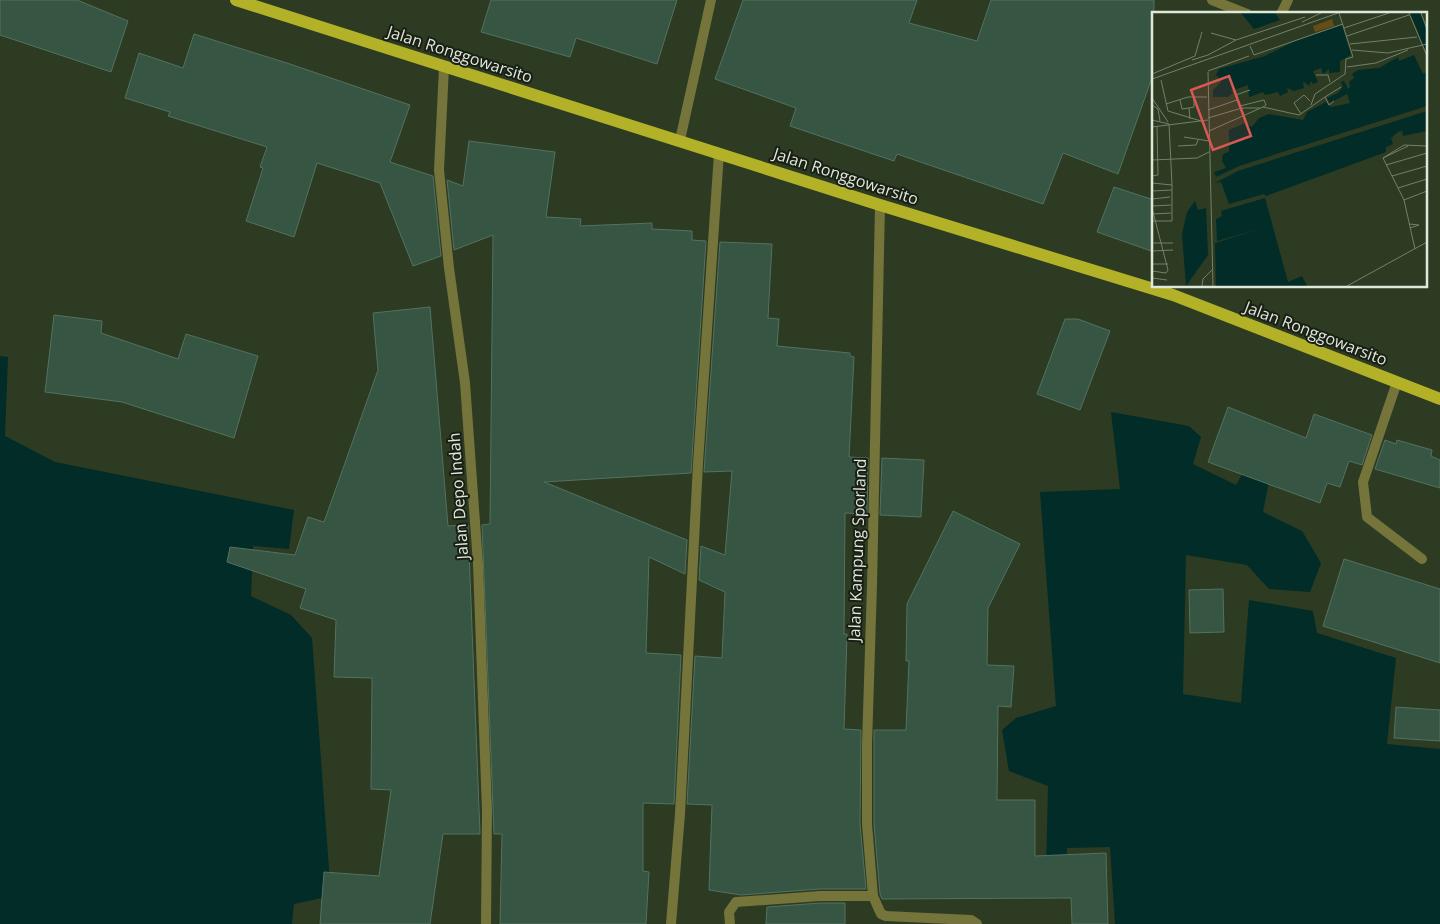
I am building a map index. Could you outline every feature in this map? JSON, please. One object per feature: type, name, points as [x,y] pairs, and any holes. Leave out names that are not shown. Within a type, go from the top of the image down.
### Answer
[{"type":"main road","name":"Jalan Ronggowarsito","points":[[236,0],[880,205],[1152,284]]},
{"type":"main road","name":"Jalan Ronggowarsito","points":[[1175,291],[1440,399]]},
{"type":"street","points":[[680,140],[711,0]]},
{"type":"street","points":[[1212,0],[1242,12]]},
{"type":"street","points":[[1282,12],[1288,0]]},
{"type":"street","name":"Jalan Depo Indah","points":[[444,66],[440,170],[448,268],[465,383],[479,574],[487,811],[486,924]]},
{"type":"street","points":[[672,924],[680,814],[698,463],[720,153]]},
{"type":"street","name":"Jalan Kampung Sporland","points":[[880,205],[872,585],[866,745],[867,824],[873,896],[880,914],[886,916],[972,920],[977,924]]},
{"type":"street","points":[[1397,382],[1363,482],[1367,517],[1422,559]]},
{"type":"street","points":[[730,924],[728,912],[736,902],[820,896],[873,896]]},
{"type":"water","points":[[0,356],[8,357],[5,436],[55,462],[294,510],[289,549],[253,546],[251,596],[291,615],[312,638],[331,896],[294,904],[292,924],[0,924]]},
{"type":"water","points":[[1111,412],[1189,426],[1201,437],[1193,464],[1236,485],[1251,458],[1272,465],[1263,512],[1302,531],[1321,563],[1310,592],[1269,589],[1247,565],[1186,555],[1183,694],[1241,703],[1249,600],[1313,611],[1317,633],[1396,658],[1387,744],[1440,749],[1440,924],[1115,924],[1110,847],[1067,848],[1067,875],[1046,873],[1048,786],[1009,771],[1002,730],[1016,718],[1056,706],[1040,492],[1120,489]]},
{"type":"building","points":[[0,0],[77,0],[128,21],[111,72],[0,35]]},
{"type":"building","points":[[491,0],[677,0],[657,64],[576,38],[570,57],[481,32]]},
{"type":"building","points":[[743,0],[917,0],[909,23],[977,41],[991,0],[1154,0],[1154,12],[1152,12],[1152,78],[1118,174],[1063,153],[1043,204],[897,154],[894,161],[790,126],[796,108],[715,79]]},
{"type":"building","points":[[194,34],[410,105],[390,162],[433,176],[441,256],[413,266],[380,183],[317,163],[294,237],[246,221],[263,168],[260,167],[267,147],[168,116],[170,112],[125,98],[139,53],[183,68]]},
{"type":"building","points":[[469,141],[555,152],[546,217],[581,219],[580,226],[652,223],[652,229],[692,231],[692,240],[706,241],[691,473],[544,482],[687,540],[685,574],[649,557],[646,653],[681,655],[674,804],[643,803],[643,871],[649,872],[646,924],[500,924],[502,834],[494,834],[482,525],[490,524],[493,235],[454,250],[447,180],[463,186]]},
{"type":"building","points":[[1114,187],[1152,199],[1152,251],[1097,232]]},
{"type":"building","points":[[720,242],[772,244],[768,318],[779,319],[777,346],[850,353],[850,356],[854,357],[849,457],[868,458],[867,514],[845,513],[844,634],[847,634],[844,729],[861,730],[860,824],[866,889],[820,889],[741,895],[709,890],[712,805],[687,804],[695,656],[722,658],[725,592],[699,580],[701,546],[725,555],[732,471],[704,472]]},
{"type":"building","points":[[430,307],[448,526],[468,525],[480,834],[443,834],[430,924],[320,924],[324,872],[379,876],[391,790],[371,789],[372,678],[334,677],[336,620],[300,608],[306,589],[227,562],[230,547],[295,555],[308,517],[324,522],[378,370],[373,313]]},
{"type":"building","points":[[54,315],[102,321],[101,333],[178,359],[186,334],[258,356],[234,438],[122,402],[45,392]]},
{"type":"building","points":[[1065,319],[1078,319],[1110,331],[1080,410],[1037,394]]},
{"type":"building","points":[[1228,407],[1306,438],[1314,414],[1372,435],[1362,465],[1349,461],[1340,487],[1327,483],[1320,503],[1208,462]]},
{"type":"building","points":[[1385,440],[1396,444],[1397,440],[1432,450],[1431,456],[1440,460],[1440,488],[1375,469]]},
{"type":"building","points":[[882,458],[924,460],[921,517],[880,515]]},
{"type":"building","points":[[953,511],[1020,544],[988,608],[987,665],[1014,666],[1011,707],[998,706],[997,800],[1035,800],[1035,856],[1106,853],[1108,924],[1072,924],[1071,898],[882,899],[880,894],[874,824],[874,730],[906,730],[909,661],[906,661],[907,604]]},
{"type":"building","points":[[1344,559],[1440,589],[1440,663],[1323,626]]},
{"type":"building","points":[[1223,589],[1224,632],[1190,633],[1189,590]]},
{"type":"building","points":[[1396,707],[1440,710],[1440,741],[1394,738]]},
{"type":"building","points":[[845,903],[845,924],[766,924],[767,907]]}]
